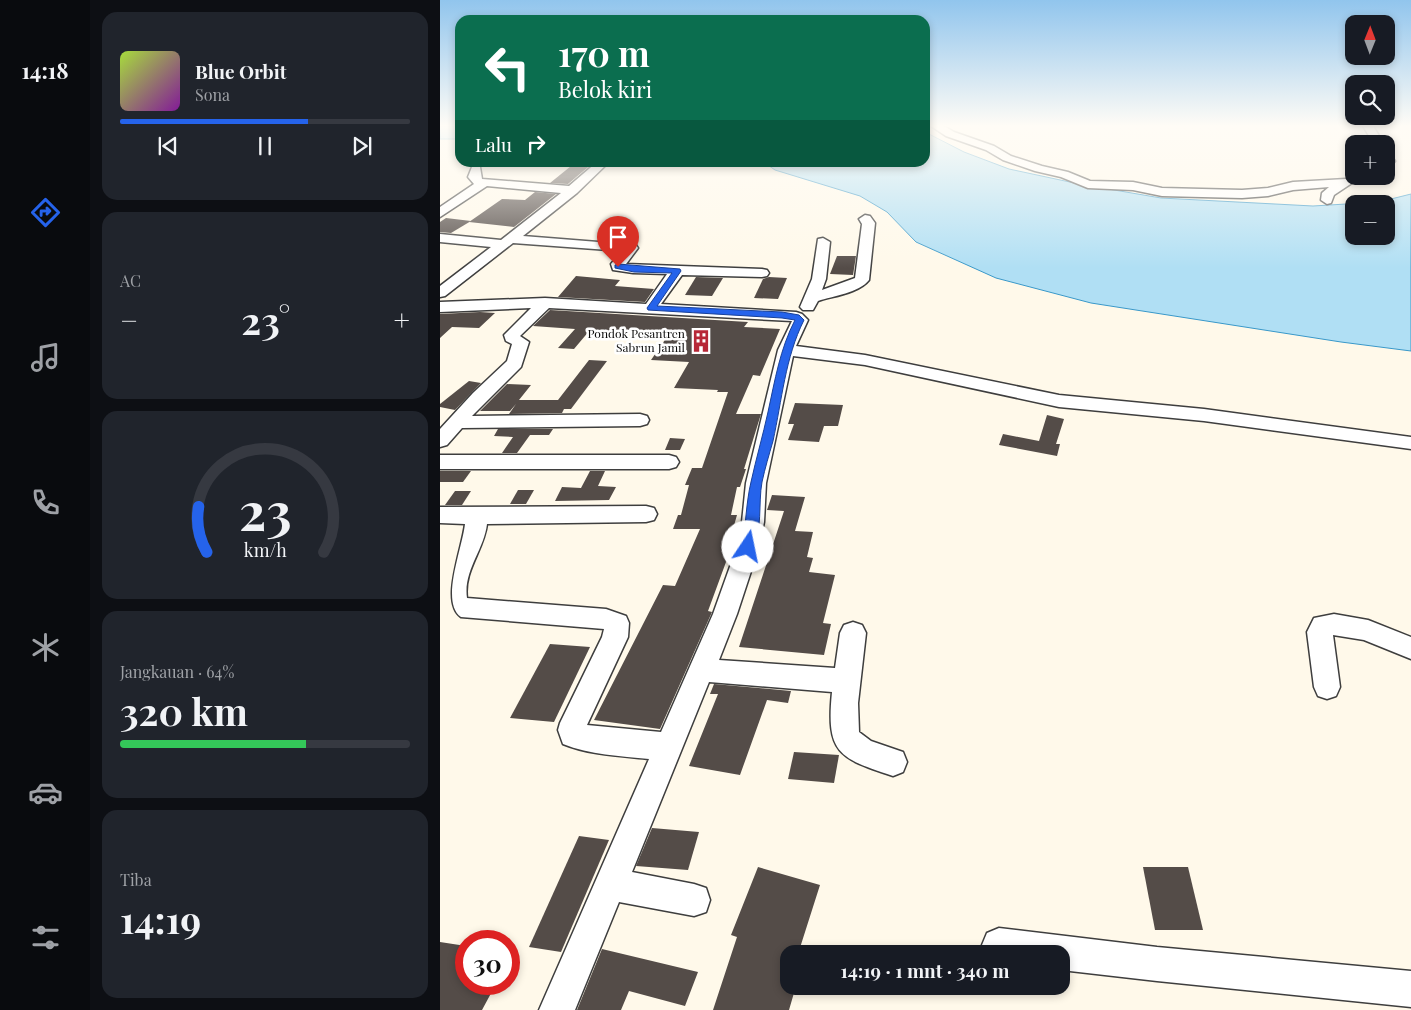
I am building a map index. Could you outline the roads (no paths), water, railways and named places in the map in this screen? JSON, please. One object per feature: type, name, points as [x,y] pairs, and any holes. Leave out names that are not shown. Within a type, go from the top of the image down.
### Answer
[{"type":"street","points":[[476,173],[475,180],[484,184],[573,190]]},
{"type":"street","points":[[440,293],[573,190],[592,173]]},
{"type":"street","points":[[1056,173],[1095,185],[1133,186],[1162,192],[1242,194],[1268,192],[1293,186],[1352,181],[1328,194],[1327,200]]},
{"type":"street","points":[[440,213],[484,184]]},
{"type":"street","points":[[812,298],[847,287],[862,280],[869,223],[865,219]]},
{"type":"street","points":[[440,238],[628,247],[631,248],[618,264],[618,267],[677,271],[762,273]]},
{"type":"street","points":[[557,1010],[726,614],[748,547],[753,522],[756,483],[786,350],[812,298],[819,279],[823,242]]},
{"type":"street","points":[[651,308],[677,271]]},
{"type":"street","points":[[440,307],[545,302],[782,315],[796,317],[800,320]]},
{"type":"street","points":[[440,441],[479,397],[515,363],[521,342],[512,338],[512,335],[545,302]]},
{"type":"street","points":[[786,350],[865,360],[1059,401],[1204,415],[1411,443]]},
{"type":"street","points":[[457,422],[640,420]]},
{"type":"street","points":[[440,462],[669,462]]},
{"type":"street","points":[[440,515],[646,514]]},
{"type":"street","points":[[477,516],[477,528],[454,581],[456,603],[460,607],[468,609],[614,620],[617,623],[615,637],[574,723],[573,735],[589,739],[670,747]]},
{"type":"street","points":[[1327,687],[1320,632],[1322,625],[1344,626],[1373,633],[1411,648]]},
{"type":"street","points":[[853,633],[846,681],[846,736],[853,745],[870,754],[894,762]]},
{"type":"street","points":[[703,670],[846,681]]},
{"type":"street","points":[[612,884],[694,900]]},
{"type":"street","points":[[1070,954],[1411,989]]},
{"type":"water","points":[[785,173],[1028,173],[1161,198],[1313,206],[1345,204],[1345,245],[1395,245],[1395,198],[1411,194],[1411,351],[1091,303],[996,278],[916,242],[887,212],[860,196]]},
{"type":"place","name":"Pondok Pesantren Sabrun Jamil","points":[[701,341]]}]
